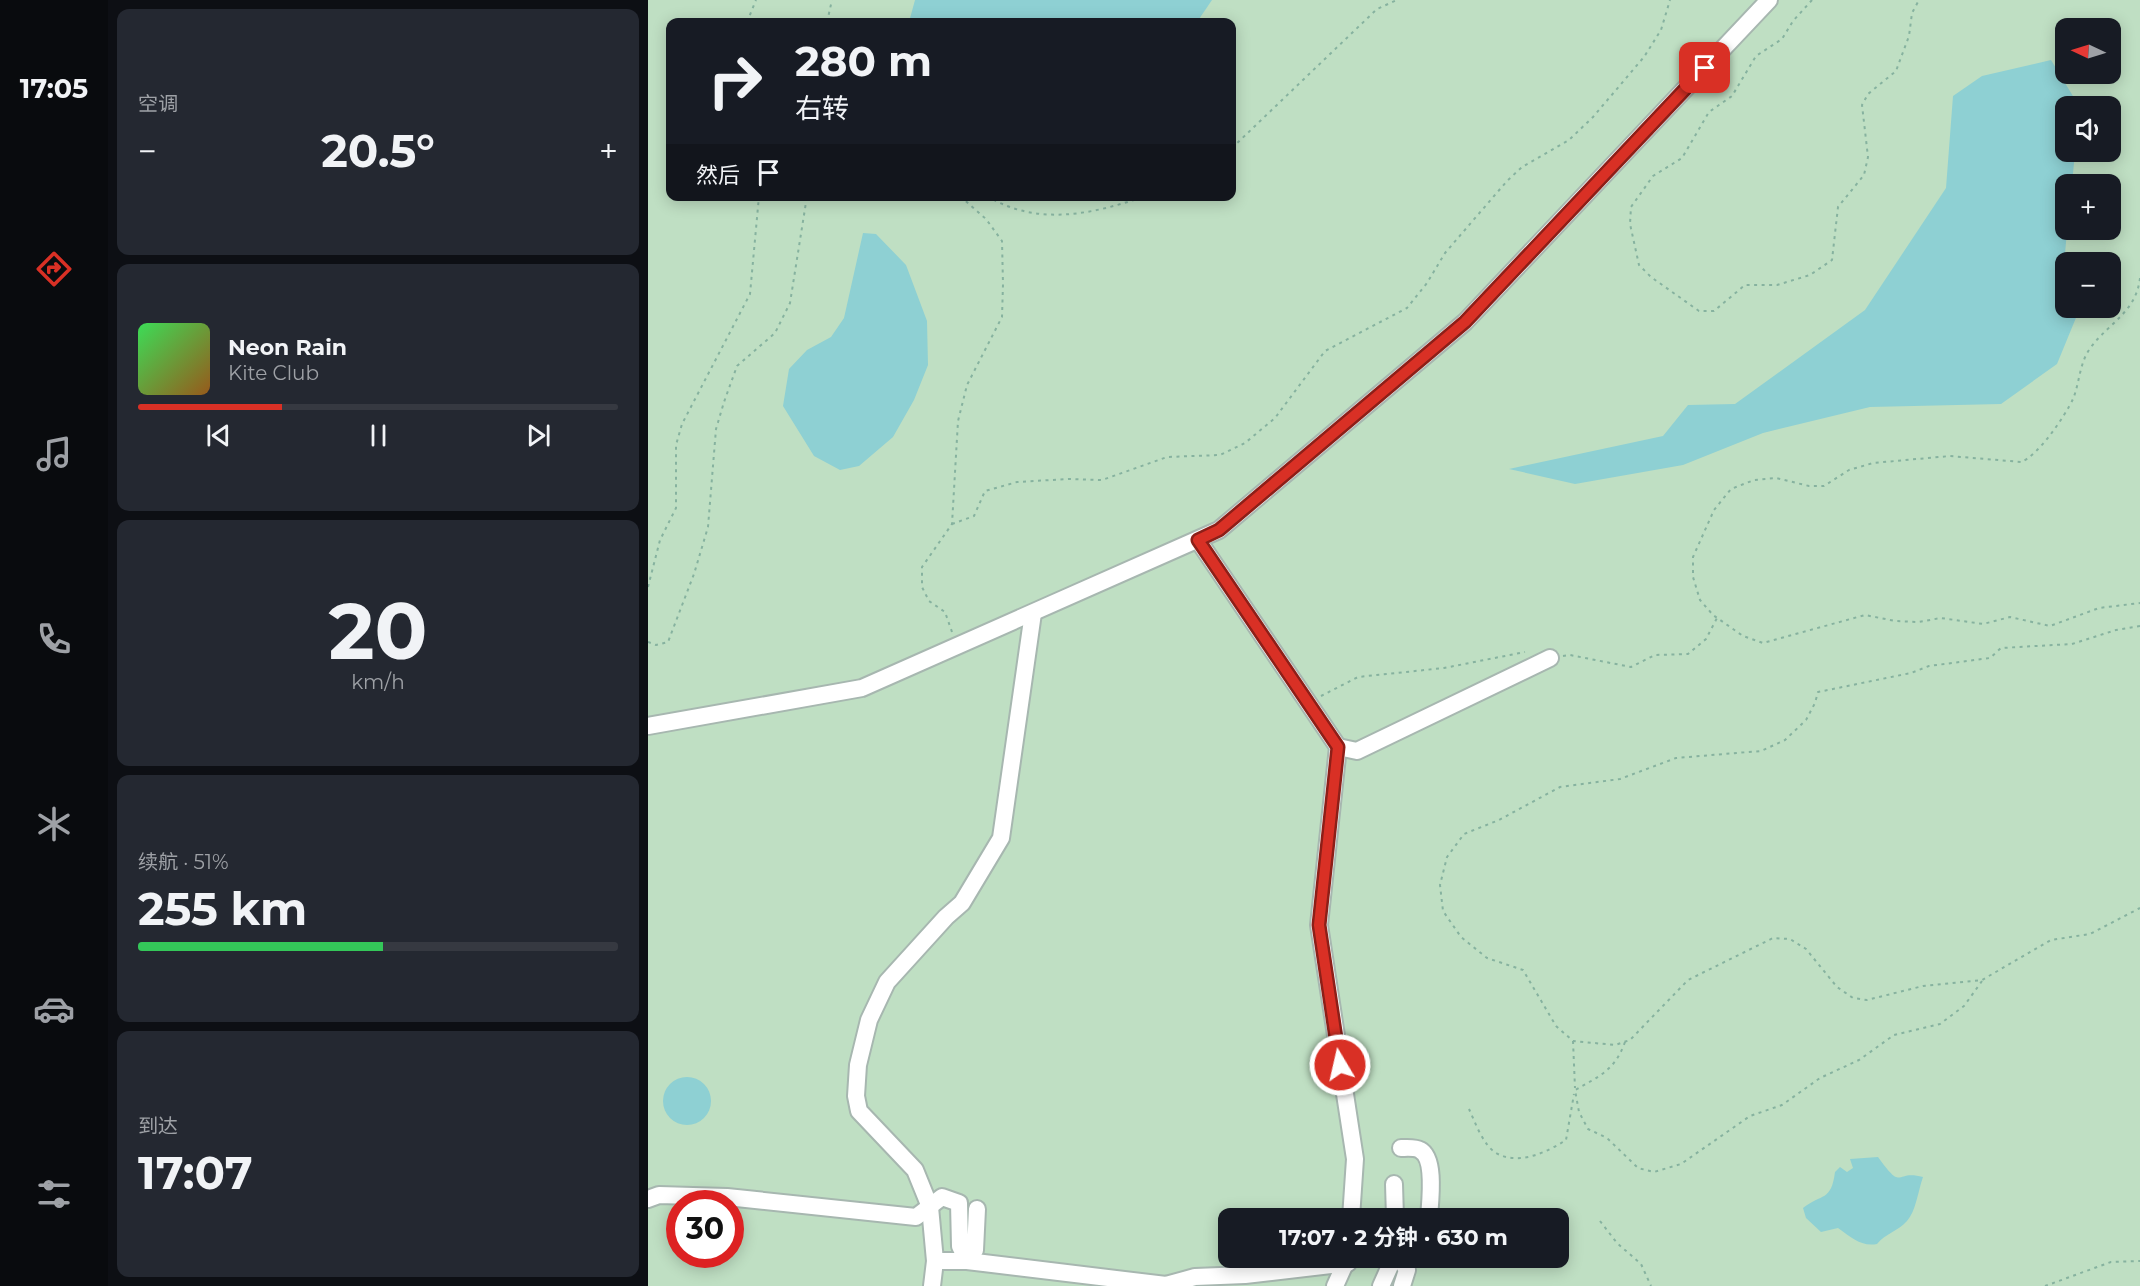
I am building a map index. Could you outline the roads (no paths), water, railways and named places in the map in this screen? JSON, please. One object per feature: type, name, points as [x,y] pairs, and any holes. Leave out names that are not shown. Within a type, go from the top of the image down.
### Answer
[{"type":"street","points":[[648,726],[862,688],[1219,530],[1465,322],[1769,0]]},
{"type":"street","points":[[1198,540],[1338,747],[1319,925],[1355,1159],[1352,1208]]},
{"type":"street","points":[[932,1286],[935,1261],[930,1208],[915,1170],[859,1111],[856,1096],[858,1065],[869,1020],[887,982],[946,917],[962,903],[1001,838],[1033,613]]},
{"type":"street","points":[[1338,747],[1357,751],[1550,658]]},
{"type":"street","points":[[1401,1148],[1419,1149],[1426,1156],[1430,1169],[1429,1208]]},
{"type":"street","points":[[1394,1184],[1395,1208]]},
{"type":"street","points":[[648,1199],[659,1195],[727,1197],[916,1216],[930,1208],[942,1197],[959,1203],[960,1246],[967,1261]]},
{"type":"street","points":[[967,1261],[975,1250],[977,1209]]},
{"type":"street","points":[[935,1261],[967,1261],[1166,1285],[1194,1277],[1245,1281],[1309,1268]]},
{"type":"street","points":[[1335,1286],[1344,1268]]},
{"type":"street","points":[[1381,1286],[1389,1268]]},
{"type":"street","points":[[1402,1286],[1406,1268]]},
{"type":"water","points":[[915,0],[1212,0],[1200,18],[910,18]]},
{"type":"water","points":[[2051,60],[2055,67],[2055,84],[2066,84],[2073,96],[2055,96],[2055,162],[2074,162],[2073,174],[2055,174],[2055,240],[2066,240],[2065,252],[2055,252],[2055,318],[2076,318],[2057,364],[2001,404],[1870,407],[1763,433],[1683,465],[1575,484],[1509,469],[1663,436],[1688,405],[1735,404],[1865,310],[1946,188],[1953,96],[1982,76]]},
{"type":"water","points":[[863,233],[876,234],[906,265],[927,321],[928,365],[914,400],[893,437],[859,466],[840,470],[814,456],[783,406],[789,369],[807,350],[831,337],[844,318]]},
{"type":"water","points":[[687,1077],[704,1084],[711,1101],[704,1118],[687,1125],[670,1118],[663,1101],[670,1084]]},
{"type":"water","points":[[1878,1157],[1896,1177],[1914,1175],[1923,1177],[1913,1212],[1903,1224],[1877,1244],[1871,1245],[1856,1241],[1838,1228],[1821,1232],[1806,1218],[1803,1208],[1828,1193],[1835,1172],[1840,1167],[1847,1172],[1853,1168],[1850,1159]]}]
